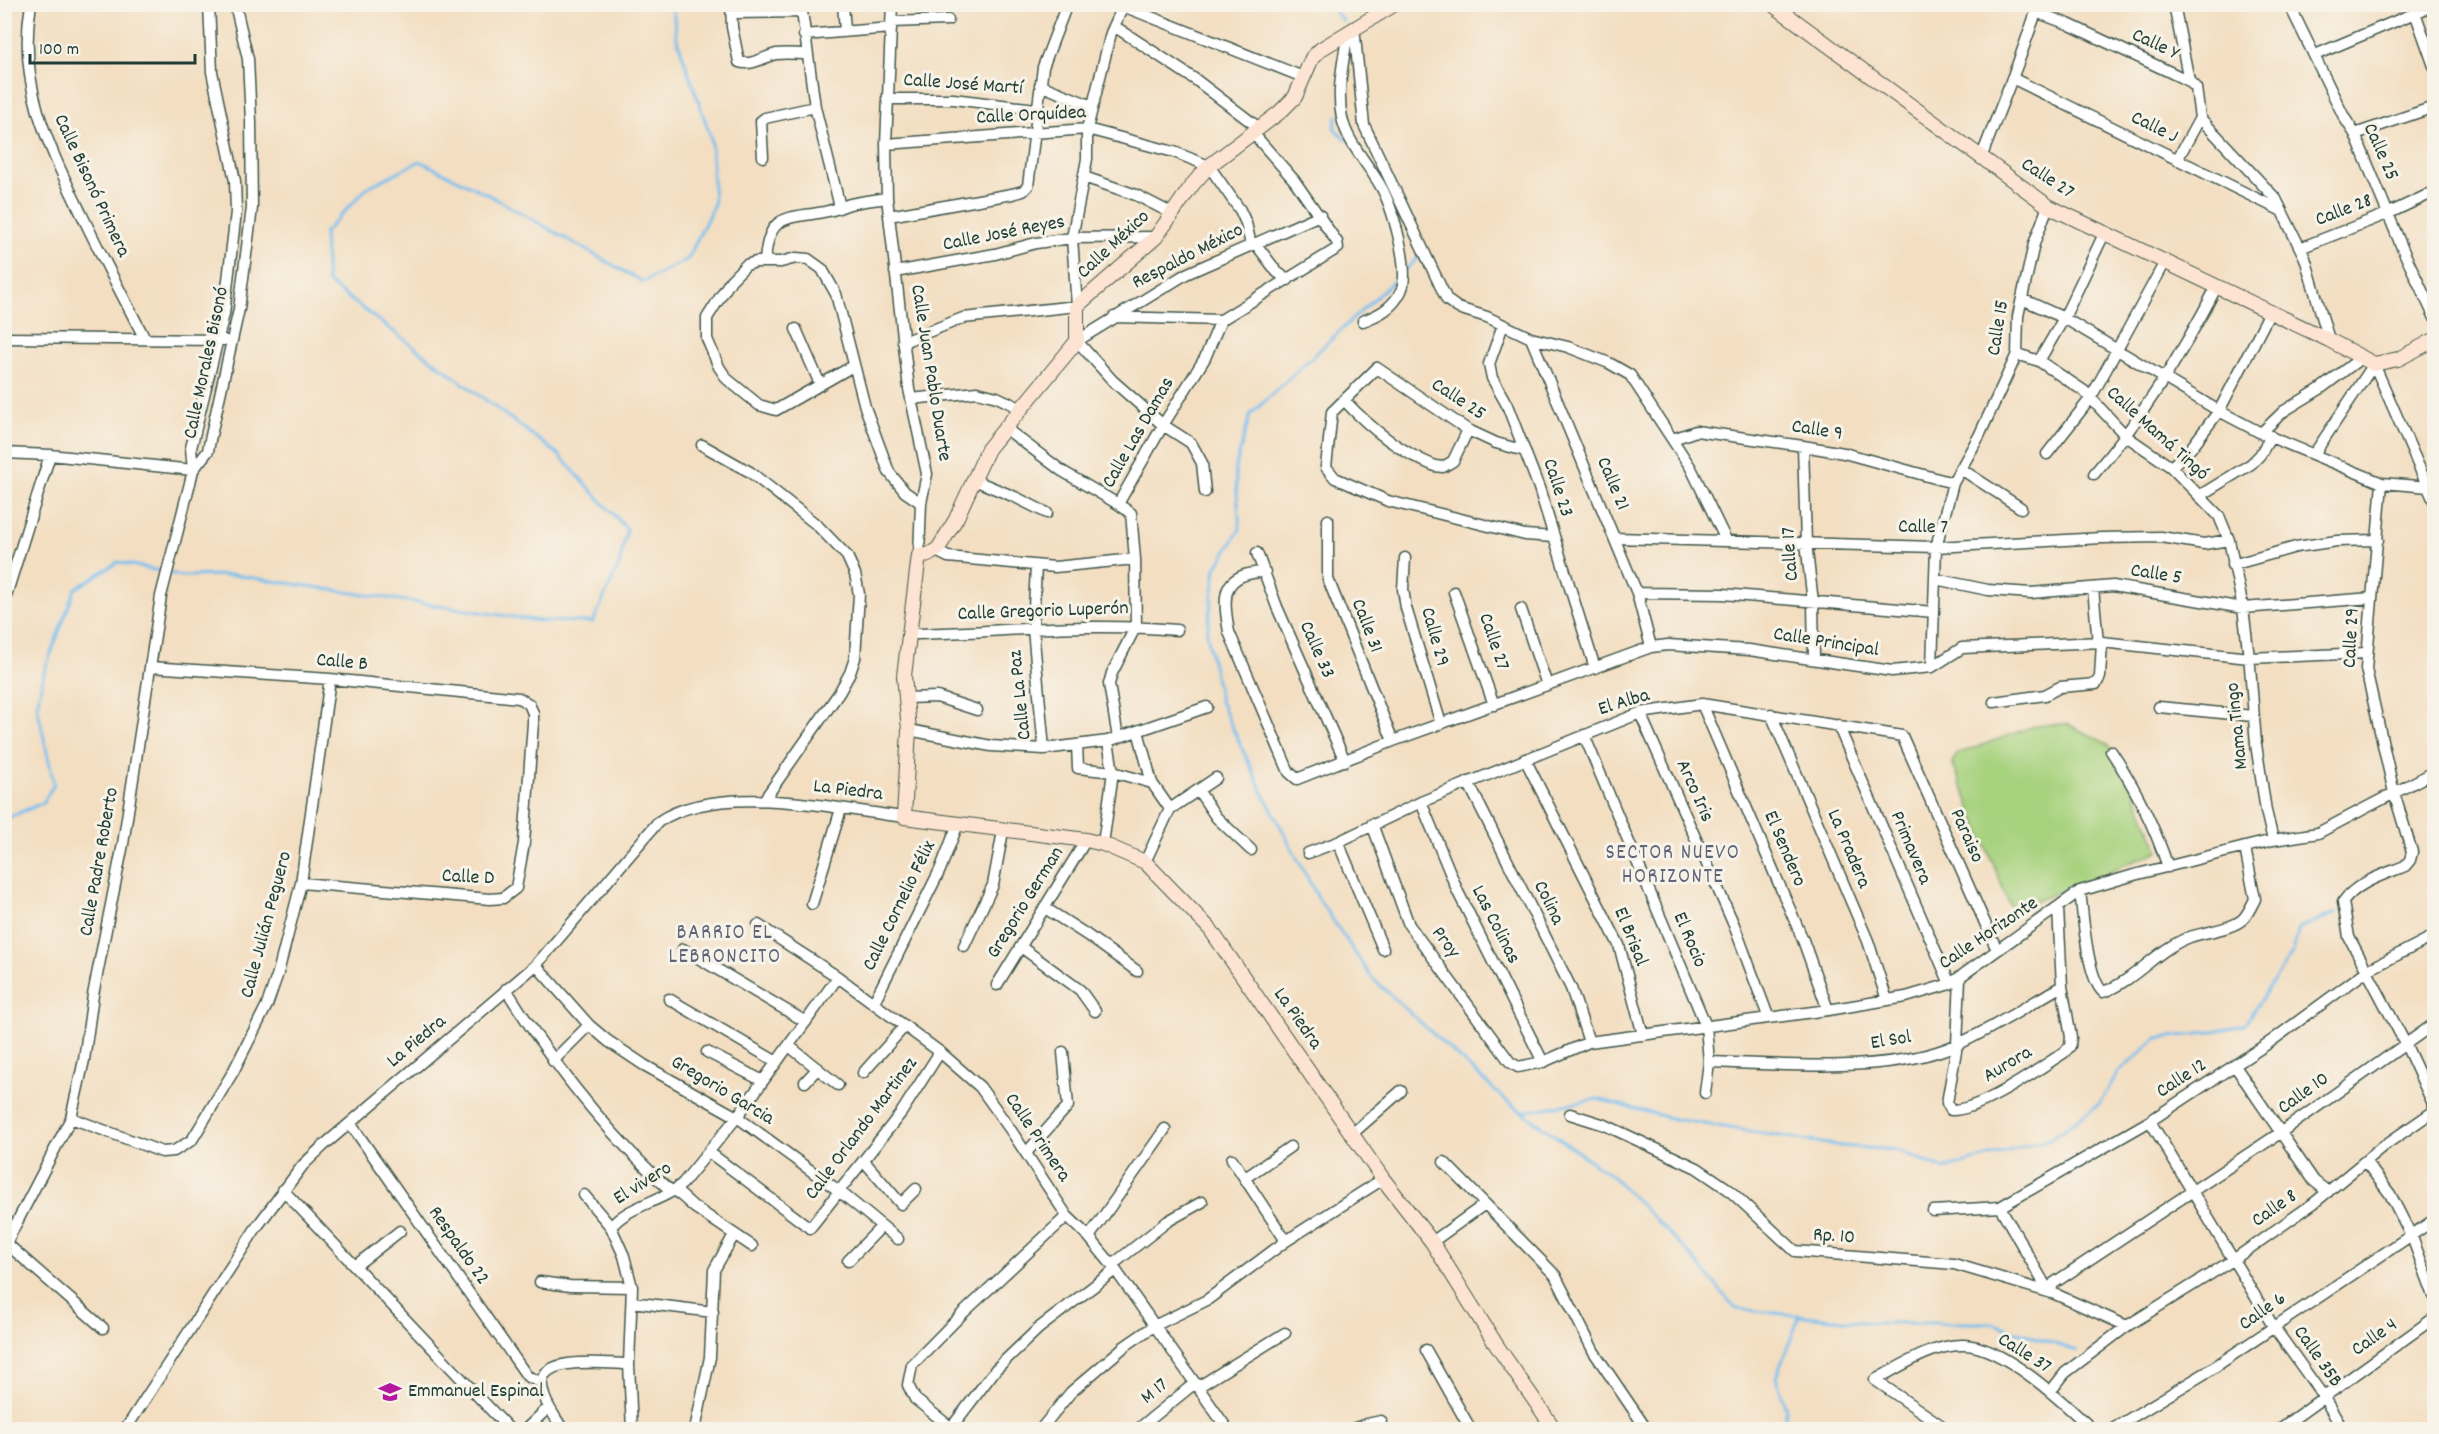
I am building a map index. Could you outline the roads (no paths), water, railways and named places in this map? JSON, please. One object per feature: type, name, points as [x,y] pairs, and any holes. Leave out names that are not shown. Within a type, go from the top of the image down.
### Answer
[{"type":"street","name":"Calle Bisonó Primera","points":[[31,4],[27,27],[30,76],[36,108],[47,144],[145,339]]},
{"type":"street","name":"Calle Morales Bisonó","points":[[193,470],[191,448],[219,340],[236,212],[235,181],[212,72],[209,4]]},
{"type":"street","name":"Calle Morales Bisonó","points":[[193,470],[208,451],[239,309],[252,208],[248,59],[235,4]]},
{"type":"street","points":[[843,4],[845,31]]},
{"type":"street","name":"Calle Juan Pablo Duarte","points":[[892,4],[885,144],[887,198],[911,399],[927,474],[921,503],[919,555],[904,676],[909,730],[904,817]]},
{"type":"street","points":[[889,216],[1023,191],[1028,186],[1043,67],[1067,4]]},
{"type":"street","name":"Calle México","points":[[1077,341],[1077,306],[1156,237],[1193,184],[1209,166],[1295,97],[1312,58],[1329,42],[1395,4]]},
{"type":"street","name":"Calle 27","points":[[1772,4],[2048,206],[2330,340],[2374,364]]},
{"type":"street","points":[[2174,4],[2189,81]]},
{"type":"street","name":"Calle 25","points":[[2289,4],[2344,117],[2355,134],[2387,214],[2434,316]]},
{"type":"street","points":[[903,342],[963,318],[1077,306],[1072,238],[1087,159],[1087,129],[1114,26],[1124,5],[1303,77]]},
{"type":"street","points":[[2315,55],[2413,9],[2434,5]]},
{"type":"street","points":[[806,54],[776,54],[756,62],[743,64],[739,62],[732,27],[732,9],[801,8],[815,107],[840,207]]},
{"type":"street","points":[[1981,158],[2037,8]]},
{"type":"street","name":"Calle Y","points":[[2037,8],[2189,81],[2196,88],[2200,118]]},
{"type":"street","points":[[2413,9],[2434,66]]},
{"type":"street","points":[[804,35],[948,20]]},
{"type":"street","points":[[1114,26],[1196,80],[1256,130],[1320,215],[1337,242],[1338,249],[1221,320],[1114,317]]},
{"type":"street","points":[[1349,30],[1340,90],[1342,119],[1350,137],[1381,187],[1395,219],[1404,278],[1401,291],[1392,304],[1380,314],[1363,321]]},
{"type":"street","points":[[1349,30],[1364,125],[1447,300],[1458,308],[1531,338],[1568,347],[1609,363],[1630,375],[1691,468],[1726,540]]},
{"type":"street","name":"Calle J","points":[[2012,78],[2280,210]]},
{"type":"street","points":[[1040,85],[1092,106]]},
{"type":"street","name":"Calle José Martí","points":[[888,99],[953,99],[1036,109]]},
{"type":"street","points":[[763,157],[761,121],[765,118],[815,107]]},
{"type":"street","points":[[2355,134],[2434,107]]},
{"type":"street","points":[[2177,160],[2200,118],[2276,200],[2305,258],[2330,340]]},
{"type":"street","name":"Calle Orquídea","points":[[885,144],[1035,131],[1087,129],[1174,152],[1209,166]]},
{"type":"street","points":[[1209,166],[1240,210],[1253,244],[1272,267],[1288,280]]},
{"type":"street","points":[[1084,177],[1136,195],[1173,214]]},
{"type":"street","name":"Calle 28","points":[[2300,248],[2387,214],[2434,192]]},
{"type":"street","points":[[765,262],[769,237],[783,219],[827,212],[840,207],[887,198]]},
{"type":"street","name":"Calle 15","points":[[1932,667],[1936,547],[1953,483],[1979,436],[2017,354],[2016,332],[2022,299],[2034,244],[2048,206]]},
{"type":"street","name":"Respaldo México","points":[[1077,341],[1186,274],[1320,215]]},
{"type":"street","points":[[2039,361],[2064,318],[2104,234]]},
{"type":"street","name":"Calle José Reyes","points":[[895,272],[995,255],[1036,243],[1072,238],[1156,237]]},
{"type":"street","points":[[853,366],[776,410],[759,405],[727,379],[712,352],[705,329],[707,318],[740,270],[756,262],[808,259],[822,269],[836,294],[865,407],[889,472],[905,492],[921,503]]},
{"type":"street","points":[[2047,454],[2090,399],[2165,262]]},
{"type":"street","points":[[2094,474],[2126,436],[2166,379],[2217,286]]},
{"type":"street","points":[[2022,299],[2064,318],[2219,411],[2266,434],[2382,483],[2432,494]]},
{"type":"street","points":[[2171,467],[2191,448],[2219,411],[2270,312]]},
{"type":"street","name":"Calle Las Damas","points":[[1103,844],[1113,772],[1109,684],[1112,672],[1136,626],[1135,559],[1131,513],[1118,504],[1163,424],[1205,358],[1221,320]]},
{"type":"street","name":"Calle 23","points":[[1503,325],[1489,364],[1492,378],[1507,405],[1539,488],[1595,668]]},
{"type":"street","points":[[796,329],[820,384]]},
{"type":"street","points":[[4,338],[233,339]]},
{"type":"street","name":"Calle 21","points":[[1531,338],[1637,593],[1651,647]]},
{"type":"street","points":[[2314,454],[2374,364],[2398,359],[2434,340]]},
{"type":"street","points":[[919,555],[928,555],[936,551],[956,519],[988,449],[1077,341],[1113,381],[1163,424],[1191,443],[1202,463],[1205,492]]},
{"type":"street","name":"Calle Mamá Tingó","points":[[2017,354],[2039,361],[2084,391],[2126,436],[2171,467],[2219,516],[2229,540],[2232,565],[2243,608]]},
{"type":"street","points":[[2199,496],[2251,464],[2260,455],[2266,434],[2284,411],[2320,389],[2361,358]]},
{"type":"street","points":[[2374,364],[2432,494]]},
{"type":"street","name":"Calle 25","points":[[1344,400],[1377,368],[1468,430],[1496,443],[1525,451]]},
{"type":"street","points":[[911,399],[977,392],[997,397],[1022,409]]},
{"type":"street","points":[[1468,430],[1453,461],[1443,467],[1435,466],[1386,438],[1359,417],[1344,400],[1332,412],[1326,467],[1335,478],[1388,501],[1525,535],[1554,537]]},
{"type":"street","points":[[1005,428],[1062,471],[1118,504]]},
{"type":"street","name":"Calle 9","points":[[1672,439],[1696,430],[1803,446],[1844,453],[1953,483]]},
{"type":"street","points":[[702,445],[750,472],[817,525],[847,556],[855,574],[859,594],[855,658],[850,673],[839,693],[764,800]]},
{"type":"street","name":"Calle 17","points":[[1803,446],[1806,543],[1813,602],[1814,658]]},
{"type":"street","points":[[4,453],[50,455],[193,470]]},
{"type":"street","points":[[4,602],[50,455]]},
{"type":"street","points":[[1961,469],[2021,508]]},
{"type":"street","name":"Calle Padre Roberto","points":[[6,1246],[71,1118],[84,1060],[93,995],[123,844],[161,596],[193,470]]},
{"type":"street","points":[[974,480],[1015,496],[1047,513]]},
{"type":"street","name":"Calle 29","points":[[2368,970],[2349,937],[2343,902],[2349,893],[2360,885],[2405,866],[2412,852],[2394,793],[2366,669],[2382,483]]},
{"type":"street","name":"Calle 31","points":[[1328,520],[1328,579],[1393,741]]},
{"type":"street","name":"Calle 7","points":[[1615,538],[1936,547],[2102,538],[2161,537],[2204,543],[2229,540]]},
{"type":"street","points":[[2232,565],[2296,547],[2337,541],[2378,540]]},
{"type":"street","points":[[936,551],[948,556],[1055,567],[1135,559]]},
{"type":"street","name":"Calle 33","points":[[1257,553],[1277,607],[1345,761]]},
{"type":"street","name":"Calle 29","points":[[1405,558],[1403,589],[1406,608],[1441,724]]},
{"type":"street","name":"Calle La Paz","points":[[1036,566],[1033,629],[1044,749]]},
{"type":"street","name":"Calle Principal","points":[[1264,572],[1249,573],[1232,582],[1225,597],[1225,611],[1229,632],[1289,772],[1297,779],[1393,741],[1651,647],[1668,645],[1749,650],[1892,671],[1932,667],[1962,648],[2100,643],[2248,658],[2367,653]]},
{"type":"street","name":"Calle 5","points":[[1935,579],[1988,590],[2031,593],[2113,586],[2243,608],[2373,598]]},
{"type":"street","points":[[1994,702],[2045,695],[2060,687],[2096,684],[2100,677],[2100,643],[2093,588]]},
{"type":"street","name":"Calle 27","points":[[1454,592],[1494,705]]},
{"type":"street","points":[[1637,593],[1723,594],[1934,612]]},
{"type":"street","name":"Mama Tingo","points":[[2243,608],[2253,716],[2266,811],[2273,840]]},
{"type":"street","points":[[1521,609],[1547,685]]},
{"type":"street","name":"Calle Gregorio Luperón","points":[[910,634],[1090,625],[1177,630]]},
{"type":"street","name":"Calle B","points":[[150,667],[330,679],[519,698],[529,704]]},
{"type":"street","name":"Calle Julián Peguero","points":[[71,1118],[162,1152],[174,1151],[192,1140],[233,1072],[267,1005],[278,973],[301,883],[330,679]]},
{"type":"street","points":[[906,698],[937,697],[977,710]]},
{"type":"street","name":"Calle D","points":[[301,883],[490,899],[503,898],[516,888],[524,843],[533,723],[529,704]]},
{"type":"street","name":"El Alba","points":[[1308,853],[1338,842],[1420,802],[1640,713],[1702,704],[1902,736]]},
{"type":"street","name":"El Sendero","points":[[1702,704],[1803,940],[1828,1010]]},
{"type":"street","points":[[909,730],[991,746],[1044,749],[1113,739],[1207,707]]},
{"type":"street","points":[[2159,707],[2253,716]]},
{"type":"street","name":"Arco Iris","points":[[1640,713],[1734,925],[1768,1016]]},
{"type":"street","name":"La Pradera","points":[[1771,714],[1868,941],[1887,1000]]},
{"type":"street","name":"Primavera","points":[[1838,725],[1955,982]]},
{"type":"street","points":[[1138,731],[1152,783],[1170,809]]},
{"type":"street","name":"El Rocio","points":[[1584,735],[1706,1026],[1709,1062],[1705,1093]]},
{"type":"street","name":"Paraiso","points":[[1902,736],[1997,950]]},
{"type":"street","points":[[1077,745],[1078,768],[1113,772],[1152,783]]},
{"type":"street","points":[[2111,751],[2127,775],[2157,835],[2168,867]]},
{"type":"street","name":"El Brisal","points":[[1525,759],[1619,945],[1643,1035]]},
{"type":"street","name":"Calle Horizonte","points":[[1518,1067],[1544,1062],[1589,1042],[1768,1016],[1828,1010],[1887,1000],[1955,982],[2080,891],[2273,840],[2318,833],[2434,772]]},
{"type":"street","points":[[1145,862],[1170,809],[1216,778]]},
{"type":"street","name":"Colina","points":[[1468,782],[1571,988],[1589,1042]]},
{"type":"street","points":[[1198,790],[1216,817],[1251,850]]},
{"type":"street","name":"La Piedra","points":[[125,1430],[256,1228],[303,1165],[536,965],[658,822],[676,812],[699,805],[764,800],[1086,840],[1103,844],[1145,862],[1210,929],[1383,1179],[1432,1242],[1497,1346],[1555,1430]]},
{"type":"street","name":"Las Colinas","points":[[1420,802],[1458,892],[1544,1062]]},
{"type":"street","points":[[812,904],[841,809]]},
{"type":"street","name":"Calle Cornelio Félix","points":[[874,1002],[940,870],[957,824]]},
{"type":"street","name":"Proy","points":[[1372,824],[1409,925],[1510,1062],[1518,1067]]},
{"type":"street","points":[[964,946],[993,885],[1003,831]]},
{"type":"street","name":"Gregorio German","points":[[997,985],[1086,840]]},
{"type":"street","points":[[1338,842],[1383,949]]},
{"type":"street","points":[[2080,891],[2092,973],[2097,987],[2103,992],[2134,976],[2174,945],[2189,937],[2236,924],[2244,919],[2256,899],[2245,848]]},
{"type":"street","points":[[1045,908],[1088,935],[1137,971]]},
{"type":"street","points":[[2058,908],[2062,986]]},
{"type":"street","name":"Calle Primera","points":[[758,925],[874,1002],[940,1052],[985,1092],[1067,1216],[1089,1237],[1113,1268],[1228,1430]]},
{"type":"street","name":"Calle 12","points":[[1933,1211],[2000,1207],[2150,1121],[2235,1066],[2368,970],[2434,936]]},
{"type":"street","points":[[1021,947],[1080,990],[1095,1011]]},
{"type":"street","points":[[684,950],[806,1022]]},
{"type":"street","name":"Gregorio Garcia","points":[[536,965],[589,1025],[644,1065],[737,1117],[839,1191],[898,1239]]},
{"type":"street","points":[[2368,970],[2405,1043],[2434,1108]]},
{"type":"street","name":"El vivero","points":[[633,1430],[629,1364],[632,1287],[624,1256],[611,1227],[673,1190],[710,1153],[838,977]]},
{"type":"street","points":[[1955,982],[1957,1045]]},
{"type":"street","name":"Aurora","points":[[1957,1045],[1947,1103],[1951,1110],[1960,1110],[1994,1096],[2065,1052],[2070,1046],[2071,1037],[2062,986]]},
{"type":"street","name":"El Sol","points":[[1709,1062],[1810,1065],[1895,1062],[1957,1045],[2062,986]]},
{"type":"street","points":[[506,989],[553,1061],[631,1154],[694,1206],[752,1246]]},
{"type":"street","points":[[669,999],[777,1062]]},
{"type":"street","name":"Calle 10","points":[[2049,1292],[2054,1283],[2280,1133],[2434,1023]]},
{"type":"street","points":[[553,1061],[589,1025]]},
{"type":"street","points":[[863,1073],[905,1026]]},
{"type":"street","points":[[789,1046],[838,1085]]},
{"type":"street","points":[[707,1052],[763,1081]]},
{"type":"street","name":"Calle Orlando Martinez","points":[[710,1153],[808,1228],[812,1227],[901,1113],[940,1052]]},
{"type":"street","points":[[1026,1153],[1068,1106],[1063,1052]]},
{"type":"street","points":[[2235,1066],[2314,1181],[2328,1192]]},
{"type":"street","points":[[805,1082],[818,1068]]},
{"type":"street","points":[[1353,1133],[1401,1091]]},
{"type":"street","name":"Calle 8","points":[[2050,1392],[2065,1373],[2127,1326],[2233,1260],[2328,1192],[2434,1108]]},
{"type":"street","name":"Rp. 10","points":[[1569,1114],[1615,1129],[1697,1168],[1728,1189],[1796,1251],[1954,1264],[2049,1292],[2127,1326]]},
{"type":"street","name":"Calle 35B","points":[[2150,1121],[2273,1326],[2323,1396],[2343,1430]]},
{"type":"street","name":"Respaldo 22","points":[[350,1123],[526,1376],[542,1383]]},
{"type":"street","points":[[1089,1237],[1165,1129]]},
{"type":"street","points":[[1245,1178],[1290,1147]]},
{"type":"street","points":[[1232,1159],[1286,1241]]},
{"type":"street","points":[[864,1161],[902,1204],[916,1189]]},
{"type":"street","points":[[2365,1161],[2390,1194],[2412,1237],[2434,1296]]},
{"type":"street","points":[[1444,1162],[1555,1275],[1594,1352],[1647,1430]]},
{"type":"street","points":[[1040,1430],[1071,1392],[1125,1346],[1154,1326],[1207,1300],[1286,1241],[1383,1179]]},
{"type":"street","points":[[284,1190],[510,1430]]},
{"type":"street","points":[[584,1195],[611,1227]]},
{"type":"street","points":[[1067,1216],[962,1314],[912,1365],[908,1385],[915,1399],[953,1429],[996,1370],[1039,1328],[1168,1221],[1202,1202]]},
{"type":"street","points":[[1432,1242],[1485,1204]]},
{"type":"street","points":[[2000,1207],[2049,1292]]},
{"type":"street","name":"Calle 6","points":[[2111,1430],[2197,1378],[2273,1326],[2412,1237],[2434,1220]]},
{"type":"street","points":[[848,1261],[882,1226]]},
{"type":"street","points":[[355,1266],[400,1231]]},
{"type":"street","points":[[695,1430],[708,1376],[714,1270],[735,1235]]},
{"type":"street","points":[[6,1246],[103,1328]]},
{"type":"street","points":[[540,1282],[570,1286],[632,1287]]},
{"type":"street","points":[[632,1302],[713,1312]]},
{"type":"street","name":"Calle 4","points":[[2278,1430],[2434,1318]]},
{"type":"street","name":"M 17","points":[[1137,1430],[1196,1385],[1285,1333]]},
{"type":"street","name":"Calle 37","points":[[1947,1430],[1875,1380],[1924,1354],[1956,1346],[1979,1348],[2022,1371],[2093,1430]]},
{"type":"street","points":[[1426,1350],[1471,1430]]},
{"type":"street","points":[[563,1430],[549,1407],[542,1383],[543,1376],[550,1369],[563,1364],[629,1364]]},
{"type":"street","points":[[525,1430],[549,1407]]},
{"type":"street","points":[[1350,1430],[1366,1424],[1381,1422]]},
{"type":"waterway","points":[[170,573],[181,576],[234,575],[540,621],[593,622],[619,565],[627,529],[558,454],[327,282],[324,233],[368,187],[420,161],[489,195],[643,282],[688,259],[714,204],[711,138],[677,39],[672,4]]},
{"type":"waterway","points":[[1329,4],[1343,21]]},
{"type":"waterway","points":[[1337,116],[1334,128],[1346,140]]},
{"type":"waterway","points":[[1406,269],[1423,253]]},
{"type":"waterway","points":[[1401,274],[1250,415],[1235,469],[1240,529],[1216,568],[1207,634],[1220,701],[1263,793],[1318,898],[1372,978],[1504,1099],[1613,1177],[1687,1251],[1736,1309],[1872,1323],[1991,1323],[2077,1351]]},
{"type":"waterway","points":[[4,819],[43,803],[54,784],[37,706],[44,672],[75,589],[118,562],[164,572]]},
{"type":"waterway","points":[[1522,1112],[1598,1099],[1674,1119],[1841,1146],[1897,1150],[1944,1169],[2050,1139],[2099,1104],[2119,1072],[2157,1038],[2199,1034],[2244,1025],[2293,952],[2299,928],[2336,913]]},
{"type":"waterway","points":[[1785,1430],[1786,1409],[1776,1377],[1800,1315]]},
{"type":"place","name":"Emmanuel Espinal","points":[[390,1392]]},
{"type":"district","name":"SECTOR NUEVO HORIZONTE","points":[[1673,866]]},
{"type":"district","name":"BARRIO EL LEBRONCITO","points":[[725,946]]}]
